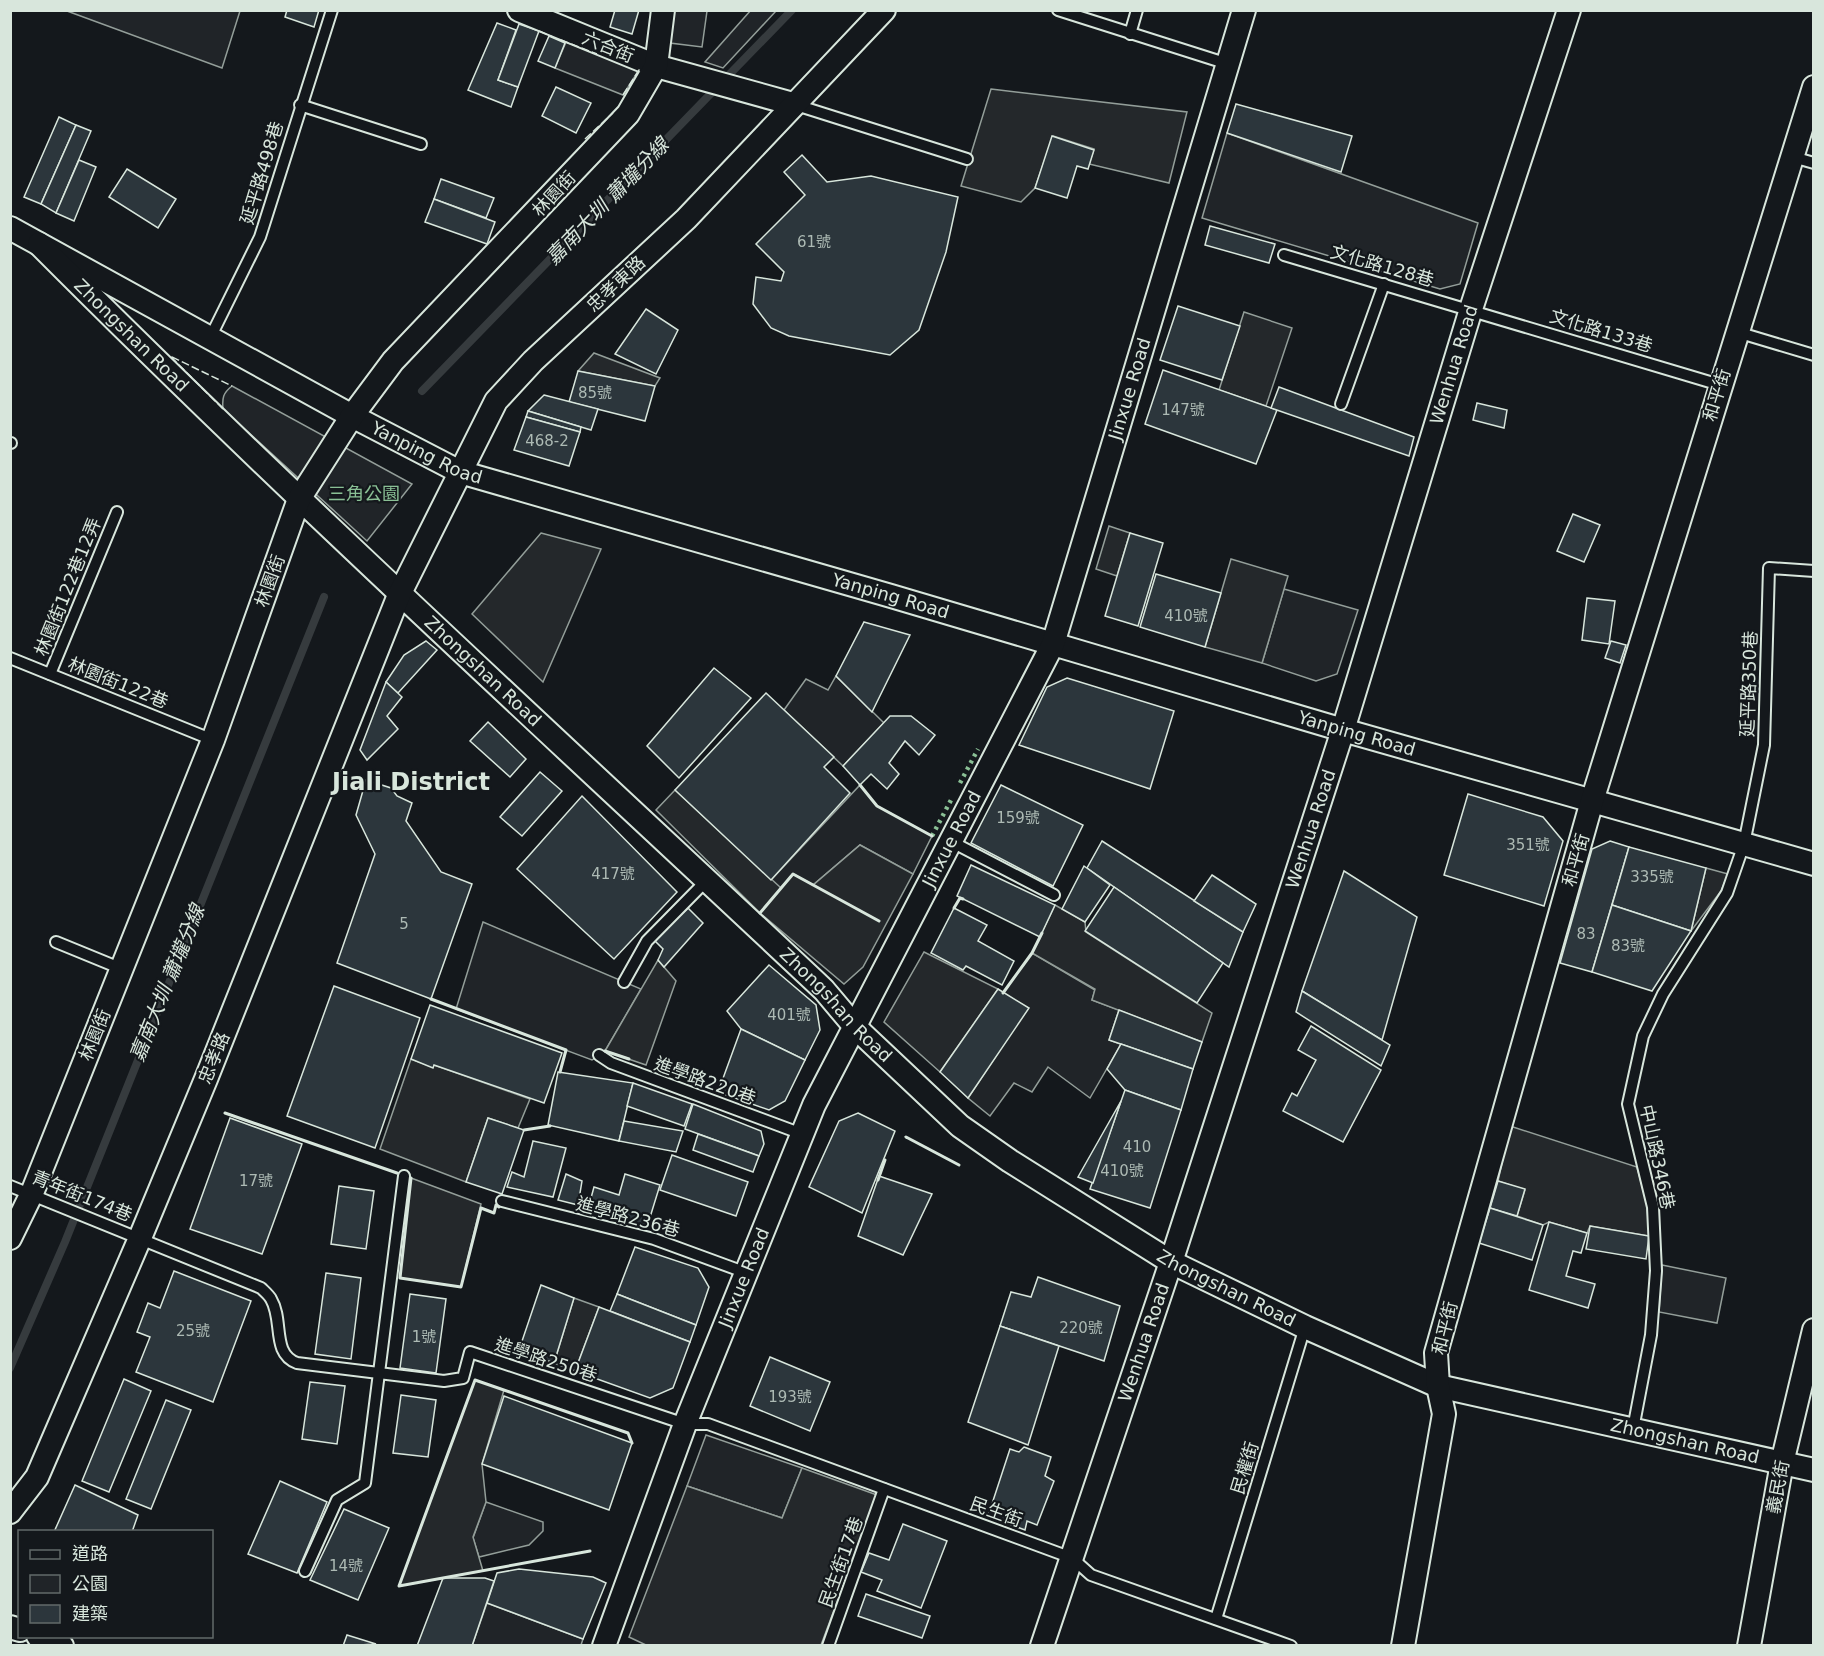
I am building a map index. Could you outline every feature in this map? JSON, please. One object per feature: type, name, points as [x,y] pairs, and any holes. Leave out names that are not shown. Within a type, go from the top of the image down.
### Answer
[{"type":"street","name":"林園街","points":[[10,1238],[32,1193],[213,740],[299,499],[352,416],[393,361],[628,114],[656,66],[663,10]]},
{"type":"street","name":"忠孝東路","points":[[399,595],[496,401],[533,361],[686,219],[884,10]]},
{"type":"street","name":"Jinxue Road","points":[[604,1646],[685,1424],[744,1272],[814,1105],[856,1028],[1053,644],[1244,10]]},
{"type":"street","name":"Wenhua Road","points":[[1042,1646],[1171,1262],[1343,730],[1472,309],[1569,10]]},
{"type":"street","name":"六合街","points":[[533,13],[656,66],[793,104]]},
{"type":"street","name":"和平街","points":[[1403,1646],[1444,1414],[1438,1386],[1436,1353],[1592,801],[1720,384],[1737,332],[1803,160],[1814,87]]},
{"type":"street","name":"Yanping Road","points":[[10,228],[352,416],[460,472],[1343,730],[1814,864]]},
{"type":"street","name":"Zhongshan Road","points":[[39,244],[158,363],[399,595],[824,990],[856,1028],[960,1126],[1010,1161],[1171,1262],[1305,1328],[1438,1386],[1814,1470]]},
{"type":"street","name":"忠孝路","points":[[10,1512],[37,1477],[140,1238],[399,595]]},
{"type":"street","name":"義民街","points":[[1749,1646],[1782,1463],[1814,1330]]},
{"type":"street","points":[[43,1638],[62,1646]]},
{"type":"lane","name":"延平路498巷","points":[[210,338],[260,237],[332,10]]},
{"type":"lane","points":[[1058,10],[1228,64]]},
{"type":"lane","points":[[1130,34],[1137,10]]},
{"type":"lane","points":[[793,104],[967,159]]},
{"type":"lane","points":[[300,105],[422,144]]},
{"type":"lane","name":"文化路128巷","points":[[1284,255],[1472,309]]},
{"type":"lane","points":[[1341,404],[1384,284]]},
{"type":"lane","name":"文化路133巷","points":[[1472,309],[1720,384]]},
{"type":"lane","points":[[1737,332],[1814,355]]},
{"type":"lane","name":"林園街122巷12弄","points":[[50,674],[117,512]]},
{"type":"lane","name":"延平路350巷","points":[[1744,844],[1764,745],[1769,568],[1814,571]]},
{"type":"lane","name":"林園街122巷","points":[[10,658],[213,740]]},
{"type":"lane","points":[[952,842],[1054,895]]},
{"type":"lane","name":"中山路346巷","points":[[1633,1429],[1650,1335],[1656,1271],[1653,1207],[1628,1104],[1642,1036],[1663,994],[1727,893],[1744,844]]},
{"type":"lane","points":[[624,982],[647,941],[707,880]]},
{"type":"lane","points":[[56,942],[122,969]]},
{"type":"lane","name":"進學路220巷","points":[[599,1055],[611,1063],[802,1134]]},
{"type":"lane","points":[[305,1571],[338,1500],[365,1483],[377,1373],[404,1176]]},
{"type":"lane","name":"青年街174巷","points":[[10,1186],[140,1238]]},
{"type":"lane","name":"進學路236巷","points":[[502,1201],[654,1239],[744,1272]]},
{"type":"lane","name":"進學路250巷","points":[[140,1238],[261,1288],[271,1299],[282,1352],[287,1359],[297,1363],[444,1381],[463,1377],[470,1352],[685,1424]]},
{"type":"lane","name":"民權街","points":[[1216,1619],[1305,1328]]},
{"type":"lane","name":"民生街","points":[[685,1424],[708,1424],[1072,1558],[1091,1575],[1291,1646]]},
{"type":"lane","name":"民生街17巷","points":[[828,1646],[884,1489]]},
{"type":"green space","points":[[751,10],[776,11],[723,68],[705,62]]},
{"type":"green space","points":[[67,11],[240,11],[222,68]]},
{"type":"green space","points":[[673,11],[707,11],[702,47],[670,43]]},
{"type":"green space","points":[[566,42],[639,70],[623,95],[555,68]]},
{"type":"green space","points":[[1227,133],[1478,223],[1460,284],[1440,289],[1202,218]]},
{"type":"green space","name":"三角公園","points":[[232,386],[412,484],[367,541],[223,409],[224,396]]},
{"type":"green space","points":[[1284,589],[1358,610],[1337,674],[1316,681],[1262,663]]},
{"type":"green space","points":[[836,676],[884,723],[843,766],[784,710],[806,679],[828,690]]},
{"type":"green space","points":[[860,785],[877,806],[932,836],[913,874],[860,845],[813,885],[793,874],[781,889],[771,880]]},
{"type":"green space","points":[[483,922],[641,989],[605,1051],[592,1060],[456,1009]]},
{"type":"green space","points":[[1032,953],[1095,990],[1092,1000],[1119,1010],[1109,1040],[1121,1044],[1090,1098],[1048,1067],[1032,1092],[1014,1083],[990,1116],[968,1098],[1028,1008],[1003,993]]},
{"type":"green space","points":[[1662,1265],[1726,1278],[1717,1323],[1659,1312]]},
{"type":"green space","points":[[706,1435],[802,1468],[782,1518],[687,1486]]},
{"type":"green space","points":[[486,1502],[543,1522],[543,1531],[529,1545],[479,1557],[473,1538]]},
{"type":"green space","points":[[487,1603],[583,1639],[581,1645],[472,1646]]},
{"type":"shaded area","points":[[991,89],[1187,112],[1169,183],[1089,164],[1094,149],[1053,136],[1035,188],[1021,202],[961,186]]},
{"type":"shaded area","points":[[1244,312],[1292,328],[1266,406],[1219,390]]},
{"type":"shaded area","points":[[594,353],[660,378],[655,386],[578,371]]},
{"type":"shaded area","points":[[1109,526],[1130,533],[1117,576],[1096,569]]},
{"type":"shaded area","points":[[541,533],[601,549],[543,682],[472,614]]},
{"type":"shaded area","points":[[1231,559],[1288,576],[1262,663],[1205,647]]},
{"type":"shaded area","points":[[675,790],[781,888],[793,874],[813,885],[860,845],[913,874],[863,967],[844,984],[760,913],[656,810]]},
{"type":"shaded area","points":[[1706,868],[1728,874],[1721,891],[1691,931]]},
{"type":"shaded area","points":[[1055,905],[1085,922],[1086,932],[1212,1013],[1202,1042],[1092,1000],[1095,989],[1032,953]]},
{"type":"shaded area","points":[[924,952],[998,989],[940,1072],[884,1022]]},
{"type":"shaded area","points":[[658,960],[676,981],[646,1065],[605,1051]]},
{"type":"shaded area","points":[[411,1059],[530,1099],[518,1128],[488,1118],[466,1182],[380,1149]]},
{"type":"shaded area","points":[[1510,1126],[1637,1167],[1647,1205],[1649,1236],[1590,1226],[1587,1233],[1549,1222],[1543,1225],[1517,1216],[1525,1190],[1498,1181]]},
{"type":"shaded area","points":[[411,1178],[481,1204],[461,1287],[400,1278]]},
{"type":"shaded area","points":[[574,1298],[599,1307],[575,1371],[554,1363]]},
{"type":"shaded area","points":[[475,1380],[504,1390],[482,1464],[486,1502],[473,1537],[483,1571],[399,1586]]},
{"type":"shaded area","points":[[802,1468],[877,1495],[821,1645],[648,1646],[629,1637],[687,1486],[782,1518]]},
{"type":"building","points":[[287,10],[319,10],[314,27],[285,17]]},
{"type":"building","points":[[615,10],[639,10],[632,34],[610,27]]},
{"type":"building","points":[[497,23],[516,30],[498,80],[518,87],[511,107],[468,90]]},
{"type":"building","points":[[519,24],[539,31],[518,87],[498,80]]},
{"type":"building","points":[[549,36],[565,43],[555,68],[538,61]]},
{"type":"building","points":[[556,87],[591,103],[576,133],[542,116]]},
{"type":"building","points":[[1236,104],[1352,136],[1341,172],[1227,133]]},
{"type":"building","points":[[59,117],[76,125],[41,204],[24,197]]},
{"type":"building","points":[[76,125],[91,131],[56,213],[41,204]]},
{"type":"building","points":[[1052,136],[1094,150],[1088,169],[1077,166],[1067,198],[1035,188]]},
{"type":"building","points":[[802,155],[827,182],[871,176],[958,197],[946,252],[919,330],[890,355],[789,336],[771,328],[753,304],[756,277],[781,281],[784,272],[756,244],[805,195],[784,172]]},
{"type":"building","points":[[79,160],[96,167],[74,221],[56,213]]},
{"type":"building","points":[[127,169],[176,199],[158,228],[109,197]]},
{"type":"building","points":[[441,179],[494,198],[486,218],[434,199]]},
{"type":"building","points":[[434,199],[495,222],[487,244],[425,222]]},
{"type":"building","points":[[1210,226],[1275,244],[1269,263],[1205,245]]},
{"type":"building","points":[[1178,306],[1240,326],[1222,380],[1160,360]]},
{"type":"building","points":[[646,309],[678,330],[656,374],[615,354]]},
{"type":"building","points":[[1163,370],[1277,410],[1256,464],[1145,424]]},
{"type":"building","points":[[578,371],[655,386],[645,421],[569,402]]},
{"type":"building","points":[[1279,387],[1414,437],[1409,456],[1271,408]]},
{"type":"building","points":[[544,395],[598,409],[591,430],[528,411]]},
{"type":"building","points":[[1477,403],[1507,410],[1504,428],[1473,420]]},
{"type":"building","points":[[528,411],[581,427],[580,432],[526,417]]},
{"type":"building","points":[[526,417],[580,432],[569,466],[514,450]]},
{"type":"building","points":[[1573,514],[1600,525],[1584,562],[1557,551]]},
{"type":"building","points":[[1130,533],[1163,543],[1138,626],[1105,616]]},
{"type":"building","points":[[1156,574],[1221,593],[1205,647],[1140,627]]},
{"type":"building","points":[[1587,598],[1615,601],[1609,644],[1582,640]]},
{"type":"building","points":[[864,622],[910,635],[872,712],[836,676]]},
{"type":"building","points":[[426,641],[437,650],[398,693],[386,682],[404,655]]},
{"type":"building","points":[[1611,641],[1626,645],[1620,663],[1605,658]]},
{"type":"building","points":[[714,668],[751,698],[679,778],[647,746]]},
{"type":"building","points":[[1067,678],[1174,711],[1150,789],[1019,745],[1047,687]]},
{"type":"building","points":[[386,682],[402,697],[387,716],[398,729],[367,760],[360,750]]},
{"type":"building","points":[[766,693],[834,757],[824,767],[850,793],[771,880],[675,790]]},
{"type":"building","points":[[890,716],[911,716],[935,735],[919,755],[905,741],[889,763],[899,774],[887,789],[871,774],[860,785],[843,766]]},
{"type":"building","points":[[488,722],[526,759],[510,777],[470,741]]},
{"type":"building","points":[[540,772],[562,791],[522,836],[500,817]]},
{"type":"building","points":[[366,780],[391,788],[397,796],[412,803],[406,821],[441,872],[472,884],[431,999],[337,963],[375,854],[356,815]]},
{"type":"building","points":[[1001,785],[1083,825],[1053,886],[971,843]]},
{"type":"building","points":[[1468,794],[1543,817],[1563,841],[1544,906],[1444,875]]},
{"type":"building","points":[[582,796],[677,892],[614,959],[517,869]]},
{"type":"building","points":[[1102,841],[1243,932],[1229,967],[1087,868]]},
{"type":"building","points":[[1610,841],[1629,847],[1592,972],[1560,963],[1592,849]]},
{"type":"building","points":[[1629,847],[1706,868],[1691,931],[1612,905]]},
{"type":"building","points":[[971,865],[1055,905],[1040,937],[957,896]]},
{"type":"building","points":[[1084,866],[1110,885],[1085,922],[1062,909]]},
{"type":"building","points":[[1344,871],[1417,917],[1382,1040],[1302,991]]},
{"type":"building","points":[[1212,875],[1256,904],[1243,932],[1194,901]]},
{"type":"building","points":[[1114,887],[1223,963],[1197,1003],[1085,931]]},
{"type":"building","points":[[1612,905],[1691,931],[1652,991],[1592,972]]},
{"type":"building","points":[[688,908],[703,923],[664,967],[658,960],[663,949],[654,940]]},
{"type":"building","points":[[954,908],[987,925],[978,941],[1014,961],[1002,985],[966,966],[963,970],[931,953]]},
{"type":"building","points":[[769,965],[816,1005],[820,1030],[805,1060],[741,1029],[727,1011]]},
{"type":"building","points":[[334,986],[420,1018],[375,1148],[287,1116]]},
{"type":"building","points":[[998,989],[1029,1008],[968,1098],[940,1072]]},
{"type":"building","points":[[1302,991],[1390,1045],[1381,1066],[1296,1012]]},
{"type":"building","points":[[430,1005],[562,1053],[544,1103],[411,1059]]},
{"type":"building","points":[[1119,1010],[1202,1042],[1193,1069],[1109,1040]]},
{"type":"building","points":[[1311,1026],[1381,1070],[1343,1142],[1283,1111],[1292,1093],[1297,1096],[1316,1060],[1298,1050]]},
{"type":"building","points":[[741,1029],[805,1060],[785,1101],[769,1110],[718,1092]]},
{"type":"building","points":[[1121,1044],[1193,1069],[1181,1110],[1125,1090],[1107,1069]]},
{"type":"building","points":[[558,1072],[633,1083],[619,1141],[548,1125]]},
{"type":"building","points":[[633,1083],[692,1104],[684,1126],[627,1106]]},
{"type":"building","points":[[1125,1090],[1181,1110],[1150,1208],[1090,1189]]},
{"type":"building","points":[[1121,1101],[1093,1183],[1078,1177]]},
{"type":"building","points":[[693,1104],[761,1131],[764,1144],[759,1156],[685,1129]]},
{"type":"building","points":[[858,1113],[895,1131],[862,1213],[809,1187],[839,1121]]},
{"type":"building","points":[[230,1118],[302,1144],[262,1254],[190,1229]]},
{"type":"building","points":[[488,1118],[524,1130],[502,1194],[466,1182]]},
{"type":"building","points":[[624,1121],[683,1131],[676,1152],[619,1141]]},
{"type":"building","points":[[698,1134],[759,1156],[753,1172],[693,1150]]},
{"type":"building","points":[[533,1141],[566,1148],[553,1197],[507,1187],[512,1172],[524,1177]]},
{"type":"building","points":[[672,1155],[748,1182],[736,1216],[660,1190]]},
{"type":"building","points":[[566,1174],[582,1181],[578,1205],[558,1200]]},
{"type":"building","points":[[625,1174],[660,1185],[647,1227],[588,1209],[594,1187],[619,1195]]},
{"type":"building","points":[[879,1176],[932,1194],[903,1255],[858,1236]]},
{"type":"building","points":[[1498,1181],[1525,1189],[1517,1216],[1490,1208]]},
{"type":"building","points":[[339,1186],[374,1191],[366,1249],[331,1244]]},
{"type":"building","points":[[1490,1208],[1543,1225],[1532,1260],[1479,1243]]},
{"type":"building","points":[[1549,1222],[1587,1233],[1581,1253],[1573,1251],[1566,1276],[1595,1284],[1588,1308],[1529,1290]]},
{"type":"building","points":[[1590,1226],[1649,1236],[1646,1259],[1586,1249]]},
{"type":"building","points":[[635,1247],[698,1268],[709,1287],[696,1325],[617,1294]]},
{"type":"building","points":[[174,1271],[251,1301],[213,1402],[136,1372],[150,1337],[137,1332],[148,1303],[160,1308]]},
{"type":"building","points":[[326,1273],[361,1278],[351,1359],[315,1354]]},
{"type":"building","points":[[1038,1277],[1120,1306],[1104,1361],[1000,1326],[1011,1292],[1031,1297]]},
{"type":"building","points":[[541,1285],[574,1298],[554,1363],[519,1350]]},
{"type":"building","points":[[410,1294],[446,1299],[436,1373],[400,1368]]},
{"type":"building","points":[[617,1294],[696,1325],[690,1342],[610,1311]]},
{"type":"building","points":[[599,1307],[690,1342],[673,1388],[650,1398],[575,1371]]},
{"type":"building","points":[[1000,1326],[1059,1346],[1028,1445],[968,1422]]},
{"type":"building","points":[[770,1357],[830,1382],[810,1431],[750,1406]]},
{"type":"building","points":[[124,1379],[151,1391],[109,1492],[82,1481]]},
{"type":"building","points":[[310,1382],[345,1386],[337,1444],[302,1439]]},
{"type":"building","points":[[401,1395],[436,1400],[428,1457],[393,1453]]},
{"type":"building","points":[[504,1396],[632,1443],[609,1510],[482,1464]]},
{"type":"building","points":[[166,1400],[191,1410],[151,1509],[126,1499]]},
{"type":"building","points":[[1024,1447],[1051,1457],[1045,1476],[1054,1481],[1037,1525],[1027,1521],[1025,1530],[988,1516],[1010,1449],[1019,1452]]},
{"type":"building","points":[[280,1481],[327,1502],[297,1573],[248,1554]]},
{"type":"building","points":[[75,1485],[138,1515],[133,1530],[55,1530]]},
{"type":"building","points":[[344,1509],[389,1528],[358,1600],[310,1580]]},
{"type":"building","points":[[903,1524],[947,1541],[921,1608],[877,1591],[882,1580],[861,1572],[869,1553],[889,1560]]},
{"type":"building","points":[[519,1569],[593,1577],[606,1583],[583,1639],[487,1603],[497,1573]]},
{"type":"building","points":[[443,1578],[485,1578],[494,1581],[472,1646],[417,1646]]},
{"type":"building","points":[[866,1594],[930,1616],[922,1638],[858,1616]]},
{"type":"building","points":[[347,1635],[376,1644],[343,1646]]},
{"type":"waterway","name":"嘉南大圳 蕭壠分線","points":[[422,391],[792,10]]},
{"type":"waterway","name":"嘉南大圳 蕭壠分線","points":[[10,1368],[65,1242],[324,597]]},
{"type":"hedge","points":[[960,783],[978,749]]},
{"type":"hedge","points":[[932,836],[951,800]]},
{"type":"fence","points":[[539,31],[553,37]]},
{"type":"fence","points":[[561,40],[597,54]]},
{"type":"fence","points":[[623,95],[639,70],[636,70]]},
{"type":"fence","points":[[585,139],[613,113]]},
{"type":"fence","points":[[223,409],[170,356],[232,386]]},
{"type":"wall","points":[[860,785],[877,806],[932,836]]},
{"type":"wall","points":[[760,913],[793,874],[879,921]]},
{"type":"wall","points":[[954,908],[960,898],[963,899]]},
{"type":"wall","points":[[1003,993],[1032,953],[1042,933]]},
{"type":"wall","points":[[431,999],[566,1050],[560,1072]]},
{"type":"wall","points":[[605,1051],[629,1059]]},
{"type":"wall","points":[[225,1113],[397,1173]]},
{"type":"wall","points":[[524,1130],[550,1126]]},
{"type":"wall","points":[[906,1137],[959,1165]]},
{"type":"wall","points":[[878,1180],[885,1160]]},
{"type":"wall","points":[[411,1178],[400,1278],[461,1287],[481,1208],[494,1213],[496,1205],[499,1207]]},
{"type":"wall","points":[[590,1551],[399,1586],[475,1380],[628,1433],[632,1443]]},
{"type":"district","name":"Jiali District","points":[[411,782]]}]
